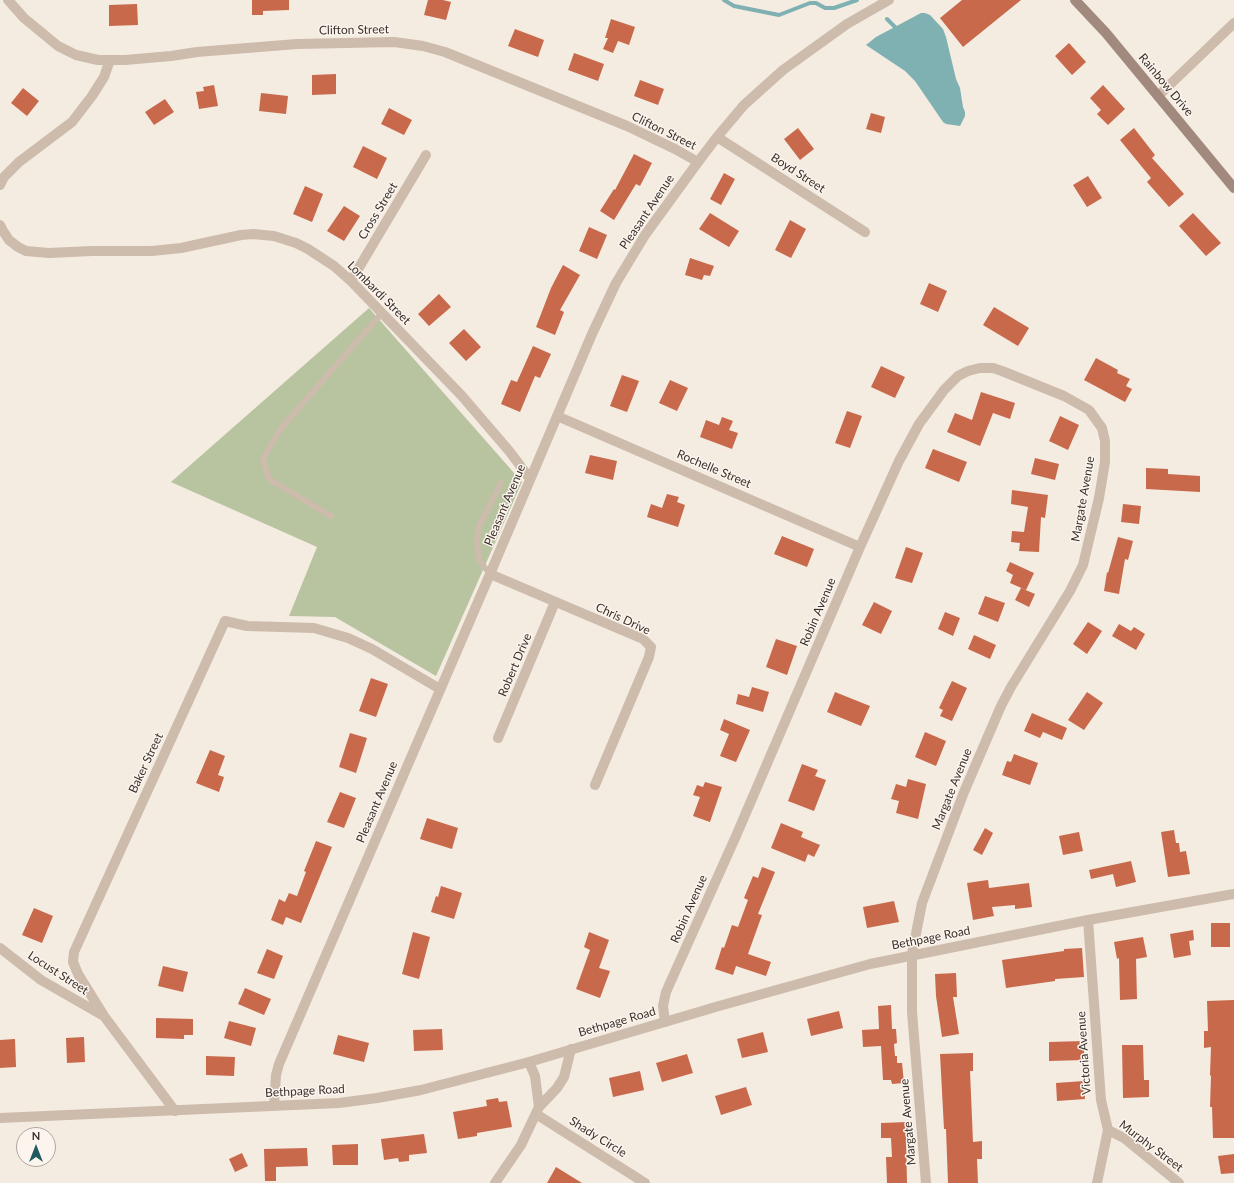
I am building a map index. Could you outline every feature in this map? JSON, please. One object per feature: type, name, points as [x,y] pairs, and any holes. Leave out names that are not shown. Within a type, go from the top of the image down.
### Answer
[{"type":"main road","name":"Rainbow Drive","points":[[1075,0],[1106,33],[1234,188]]},
{"type":"street","name":"Clifton Street","points":[[8,0],[24,18],[58,46],[76,55],[98,60],[171,56],[197,52],[297,44],[394,42],[423,46],[445,52],[627,126],[698,162]]},
{"type":"street","name":"Pleasant Avenue","points":[[274,1106],[276,1075],[279,1064],[592,334],[616,283],[645,235],[717,136],[744,105],[783,70],[847,24],[889,0]]},
{"type":"street","points":[[1158,96],[1234,23]]},
{"type":"street","points":[[0,185],[4,178],[19,162],[72,122],[92,96],[104,77],[110,60]]},
{"type":"street","name":"Boyd Street","points":[[717,136],[865,232]]},
{"type":"street","name":"Cross Street","points":[[351,281],[426,155]]},
{"type":"street","name":"Lombardi Street","points":[[0,225],[9,240],[18,247],[26,251],[49,253],[152,251],[181,248],[241,235],[253,234],[274,236],[296,243],[334,266],[351,281],[462,396],[510,452],[530,479]]},
{"type":"street","name":"Robin Avenue","points":[[665,1022],[663,1006],[666,992],[736,836],[860,547],[899,461],[919,424],[944,390],[958,376],[968,371],[980,368],[997,370],[1064,396],[1089,410],[1102,428]]},
{"type":"street","name":"Rochelle Street","points":[[557,416],[860,547]]},
{"type":"street","name":"Margate Avenue","points":[[926,1183],[912,1012],[912,954],[922,903],[964,792],[1001,706],[1011,687],[1070,591],[1083,565],[1099,498],[1105,462],[1105,441],[1102,428]]},
{"type":"street","name":"Chris Drive","points":[[490,574],[643,639],[651,647],[649,657],[595,786]]},
{"type":"street","name":"Robert Drive","points":[[498,738],[555,602]]},
{"type":"street","name":"Baker Street","points":[[175,1111],[104,1016],[78,974],[73,962],[74,952],[225,621],[247,626],[314,628],[348,638],[372,649],[440,689]]},
{"type":"street","name":"Bethpage Road","points":[[0,1118],[339,1103],[377,1098],[421,1090],[529,1062],[870,964],[912,954],[1234,894]]},
{"type":"street","name":"Victoria Avenue","points":[[1088,920],[1101,1100],[1108,1130],[1097,1183]]},
{"type":"street","name":"Locust Street","points":[[0,948],[41,980],[104,1016]]},
{"type":"street","points":[[494,1183],[521,1145],[537,1110],[557,1088],[564,1077],[571,1049]]},
{"type":"street","points":[[529,1062],[536,1076],[537,1110]]},
{"type":"street","name":"Shady Circle","points":[[537,1110],[645,1183]]},
{"type":"street","name":"Murphy Street","points":[[1108,1130],[1124,1138],[1174,1181]]},
{"type":"lane","points":[[331,516],[269,479],[263,459],[282,427],[382,313]]},
{"type":"lane","points":[[490,574],[479,560],[477,542],[480,526],[502,483]]},
{"type":"green space","points":[[369,308],[522,482],[436,676],[335,617],[289,616],[317,547],[171,482]]},
{"type":"water","points":[[921,13],[930,15],[943,29],[946,37],[965,112],[965,116],[960,126],[946,124],[943,122],[915,81],[905,71],[866,45],[876,37]]},
{"type":"building","points":[[252,0],[289,0],[289,10],[263,11],[263,15],[252,15]]},
{"type":"building","points":[[428,0],[443,0],[451,2],[446,20],[424,15]]},
{"type":"building","points":[[962,0],[1021,0],[963,47],[940,18]]},
{"type":"building","points":[[137,4],[138,25],[109,26],[109,5]]},
{"type":"building","points":[[611,19],[635,27],[629,45],[618,41],[613,53],[603,49],[608,38],[605,38]]},
{"type":"building","points":[[515,29],[544,40],[538,57],[508,46]]},
{"type":"building","points":[[1069,43],[1086,62],[1072,75],[1055,56]]},
{"type":"building","points":[[574,53],[604,64],[598,81],[568,70]]},
{"type":"building","points":[[336,74],[336,94],[312,95],[312,75]]},
{"type":"building","points":[[640,80],[664,89],[658,105],[634,96]]},
{"type":"building","points":[[214,85],[218,106],[199,109],[196,92],[204,91],[203,87]]},
{"type":"building","points":[[1103,85],[1125,109],[1108,125],[1097,114],[1101,110],[1090,98]]},
{"type":"building","points":[[23,88],[39,101],[27,116],[11,103]]},
{"type":"building","points":[[261,93],[288,96],[286,114],[259,111]]},
{"type":"building","points":[[165,99],[174,112],[154,125],[145,112]]},
{"type":"building","points":[[389,108],[412,120],[404,135],[381,124]]},
{"type":"building","points":[[871,113],[885,117],[881,133],[866,129]]},
{"type":"building","points":[[798,128],[814,149],[800,160],[784,139]]},
{"type":"building","points":[[1134,128],[1155,155],[1152,158],[1184,194],[1169,207],[1147,182],[1151,178],[1120,140]]},
{"type":"building","points":[[363,146],[387,158],[377,179],[353,167]]},
{"type":"building","points":[[634,154],[652,163],[640,186],[636,184],[614,220],[600,211],[614,189],[615,190]]},
{"type":"building","points":[[724,173],[735,179],[721,205],[710,199]]},
{"type":"building","points":[[1088,176],[1102,198],[1087,207],[1073,185]]},
{"type":"building","points":[[305,186],[323,194],[312,222],[293,214]]},
{"type":"building","points":[[344,206],[360,216],[344,241],[327,231]]},
{"type":"building","points":[[710,213],[739,231],[729,247],[699,229]]},
{"type":"building","points":[[1193,213],[1221,243],[1206,256],[1179,226]]},
{"type":"building","points":[[790,220],[806,229],[791,258],[775,250]]},
{"type":"building","points":[[589,227],[607,235],[597,259],[579,251]]},
{"type":"building","points":[[690,258],[714,266],[710,276],[704,275],[702,280],[685,275]]},
{"type":"building","points":[[563,265],[580,275],[560,310],[564,312],[555,335],[536,327],[551,288]]},
{"type":"building","points":[[929,283],[947,291],[938,312],[920,304]]},
{"type":"building","points":[[439,294],[451,307],[429,326],[418,314]]},
{"type":"building","points":[[994,307],[1029,328],[1018,346],[983,325]]},
{"type":"building","points":[[464,329],[481,347],[466,361],[449,343]]},
{"type":"building","points":[[533,346],[551,354],[540,378],[535,376],[520,412],[501,404],[511,380],[517,382]]},
{"type":"building","points":[[1096,358],[1118,370],[1117,373],[1130,379],[1126,386],[1132,389],[1125,402],[1084,380]]},
{"type":"building","points":[[881,366],[905,377],[895,398],[871,387]]},
{"type":"building","points":[[622,375],[639,381],[627,412],[610,406]]},
{"type":"building","points":[[670,380],[688,388],[677,411],[659,403]]},
{"type":"building","points":[[981,392],[1015,403],[1010,419],[993,413],[980,446],[947,432],[955,413],[972,420]]},
{"type":"building","points":[[847,411],[862,416],[850,448],[835,443]]},
{"type":"building","points":[[1060,416],[1079,425],[1068,450],[1049,441]]},
{"type":"building","points":[[722,417],[733,421],[729,430],[738,433],[732,449],[700,437],[706,420],[719,425]]},
{"type":"building","points":[[933,449],[967,462],[959,482],[925,468]]},
{"type":"building","points":[[590,455],[617,461],[613,480],[585,473]]},
{"type":"building","points":[[1035,458],[1059,464],[1055,480],[1031,474]]},
{"type":"building","points":[[1146,468],[1168,469],[1168,474],[1200,476],[1200,492],[1146,489]]},
{"type":"building","points":[[1012,490],[1048,495],[1045,518],[1041,517],[1039,552],[1019,551],[1020,543],[1011,542],[1012,531],[1024,532],[1028,507],[1011,504]]},
{"type":"building","points":[[667,494],[679,497],[677,502],[685,505],[678,527],[647,517],[651,504],[662,508]]},
{"type":"building","points":[[1123,504],[1141,506],[1139,524],[1121,522]]},
{"type":"building","points":[[782,536],[814,549],[807,567],[774,554]]},
{"type":"building","points":[[1118,537],[1133,541],[1128,560],[1125,559],[1119,594],[1104,591],[1107,572],[1108,573]]},
{"type":"building","points":[[906,547],[923,553],[912,583],[895,578]]},
{"type":"building","points":[[1010,562],[1034,573],[1026,590],[1010,583],[1013,575],[1006,571]]},
{"type":"building","points":[[1021,588],[1035,594],[1029,607],[1015,600]]},
{"type":"building","points":[[985,596],[1005,603],[998,622],[978,614]]},
{"type":"building","points":[[874,602],[892,611],[881,634],[862,625]]},
{"type":"building","points":[[945,612],[960,618],[953,636],[938,629]]},
{"type":"building","points":[[1088,622],[1102,631],[1087,654],[1073,644]]},
{"type":"building","points":[[1119,624],[1131,631],[1134,627],[1145,634],[1136,650],[1112,636]]},
{"type":"building","points":[[974,635],[996,645],[990,659],[968,649]]},
{"type":"building","points":[[776,639],[797,646],[787,675],[766,667]]},
{"type":"building","points":[[371,678],[388,684],[376,717],[359,711]]},
{"type":"building","points":[[952,681],[967,688],[952,721],[940,716],[943,710],[939,708]]},
{"type":"building","points":[[752,687],[769,692],[763,712],[736,704],[738,694],[749,697]]},
{"type":"building","points":[[835,692],[870,706],[861,726],[827,712]]},
{"type":"building","points":[[1087,692],[1103,703],[1084,730],[1068,720]]},
{"type":"building","points":[[1032,713],[1067,728],[1062,740],[1043,732],[1040,738],[1024,731]]},
{"type":"building","points":[[724,719],[750,730],[736,762],[720,756],[729,734],[720,730]]},
{"type":"building","points":[[925,732],[946,741],[936,766],[915,757]]},
{"type":"building","points":[[350,733],[367,738],[356,773],[339,767]]},
{"type":"building","points":[[210,750],[225,756],[218,775],[224,777],[219,792],[196,783]]},
{"type":"building","points":[[1014,754],[1038,763],[1030,785],[1002,775],[1007,761],[1011,762]]},
{"type":"building","points":[[802,764],[818,770],[815,776],[826,780],[814,811],[788,801]]},
{"type":"building","points":[[908,779],[926,784],[918,819],[896,813],[899,801],[891,799],[896,784],[906,787]]},
{"type":"building","points":[[705,782],[722,787],[710,822],[693,816],[700,797],[693,795],[697,785],[703,787]]},
{"type":"building","points":[[340,792],[356,798],[344,828],[327,822]]},
{"type":"building","points":[[427,818],[458,828],[452,849],[420,839]]},
{"type":"building","points":[[781,823],[803,832],[801,837],[820,845],[814,857],[808,854],[805,862],[771,848]]},
{"type":"building","points":[[985,828],[993,833],[982,855],[973,850]]},
{"type":"building","points":[[1174,830],[1176,843],[1179,843],[1180,852],[1186,851],[1190,874],[1168,877],[1161,832]]},
{"type":"building","points":[[1079,832],[1083,851],[1063,855],[1059,836]]},
{"type":"building","points":[[316,841],[332,847],[301,923],[286,917],[283,925],[271,920],[279,899],[285,902],[289,893],[297,896],[306,872],[304,871]]},
{"type":"building","points":[[1131,861],[1136,882],[1116,887],[1113,874],[1091,879],[1089,870]]},
{"type":"building","points":[[762,867],[775,872],[758,914],[762,915],[748,954],[771,962],[766,976],[736,966],[733,975],[715,969],[722,947],[724,948],[732,925],[738,927],[748,900],[744,898],[753,876],[758,878]]},
{"type":"building","points":[[988,880],[989,888],[1029,883],[1032,907],[1015,909],[1015,905],[992,907],[994,916],[973,920],[967,883]]},
{"type":"building","points":[[441,886],[462,893],[454,919],[431,912]]},
{"type":"building","points":[[894,901],[899,922],[867,928],[863,907]]},
{"type":"building","points":[[34,908],[53,916],[42,943],[22,935]]},
{"type":"building","points":[[1211,923],[1230,923],[1230,947],[1211,947]]},
{"type":"building","points":[[1193,930],[1194,940],[1189,941],[1191,955],[1174,958],[1170,934]]},
{"type":"building","points":[[413,932],[430,937],[419,979],[402,974]]},
{"type":"building","points":[[589,932],[609,940],[599,968],[610,971],[600,998],[576,989],[590,950],[584,947]]},
{"type":"building","points":[[1143,937],[1147,957],[1136,959],[1137,999],[1120,1000],[1119,958],[1117,959],[1114,942]]},
{"type":"building","points":[[1082,948],[1084,977],[1055,979],[1055,981],[1006,988],[1002,960],[1064,951],[1064,949]]},
{"type":"building","points":[[267,949],[283,956],[274,979],[257,973]]},
{"type":"building","points":[[163,966],[188,972],[183,992],[158,986]]},
{"type":"building","points":[[956,973],[957,997],[953,997],[959,1034],[942,1037],[936,996],[935,974]]},
{"type":"building","points":[[245,988],[271,999],[264,1015],[238,1004]]},
{"type":"building","points":[[1234,1000],[1234,1138],[1213,1138],[1212,1107],[1210,1107],[1211,1047],[1204,1048],[1204,1031],[1208,1031],[1207,1001]]},
{"type":"building","points":[[891,1005],[892,1029],[896,1029],[897,1043],[894,1044],[895,1056],[897,1056],[897,1063],[902,1063],[904,1083],[892,1084],[891,1080],[883,1080],[881,1046],[863,1047],[862,1030],[879,1029],[878,1006]]},
{"type":"building","points":[[839,1011],[843,1028],[811,1036],[807,1019]]},
{"type":"building","points":[[156,1018],[193,1019],[193,1035],[184,1035],[184,1039],[156,1038]]},
{"type":"building","points":[[229,1021],[256,1028],[251,1046],[224,1038]]},
{"type":"building","points":[[442,1029],[443,1050],[414,1051],[413,1030]]},
{"type":"building","points":[[763,1032],[768,1052],[742,1058],[737,1039]]},
{"type":"building","points":[[338,1035],[369,1043],[364,1062],[333,1054]]},
{"type":"building","points":[[84,1037],[85,1062],[67,1063],[66,1038]]},
{"type":"building","points":[[15,1039],[16,1067],[0,1068],[0,1040]]},
{"type":"building","points":[[1084,1041],[1084,1060],[1049,1061],[1049,1042]]},
{"type":"building","points":[[1122,1045],[1143,1045],[1144,1080],[1149,1080],[1149,1097],[1123,1098]]},
{"type":"building","points":[[973,1053],[973,1071],[970,1071],[973,1142],[982,1141],[982,1159],[977,1159],[978,1183],[948,1183],[946,1129],[944,1129],[940,1054]]},
{"type":"building","points":[[687,1054],[693,1073],[662,1082],[656,1063]]},
{"type":"building","points":[[206,1056],[235,1057],[234,1076],[206,1075]]},
{"type":"building","points":[[640,1071],[644,1090],[613,1097],[609,1078]]},
{"type":"building","points":[[1084,1081],[1085,1099],[1057,1101],[1056,1083]]},
{"type":"building","points":[[746,1087],[752,1105],[721,1115],[715,1096]]},
{"type":"building","points":[[498,1098],[499,1102],[507,1101],[512,1127],[477,1133],[477,1136],[458,1139],[453,1112],[487,1106],[486,1100]]},
{"type":"building","points":[[908,1122],[908,1137],[906,1137],[907,1183],[887,1183],[886,1157],[892,1157],[891,1138],[881,1138],[881,1123]]},
{"type":"building","points":[[424,1134],[427,1153],[409,1155],[409,1161],[399,1162],[398,1158],[384,1160],[381,1139]]},
{"type":"building","points":[[358,1144],[358,1165],[333,1165],[332,1145]]},
{"type":"building","points":[[307,1148],[308,1166],[276,1167],[276,1181],[265,1181],[264,1149]]},
{"type":"building","points":[[242,1153],[248,1166],[235,1172],[229,1159]]},
{"type":"building","points":[[1234,1154],[1234,1173],[1221,1174],[1218,1156]]},
{"type":"building","points":[[556,1167],[582,1183],[547,1183]]},
{"type":"waterway","points":[[724,0],[734,6],[779,15],[810,3],[816,3],[825,8],[834,8],[857,0]]},
{"type":"waterway","points":[[887,19],[897,29]]}]
